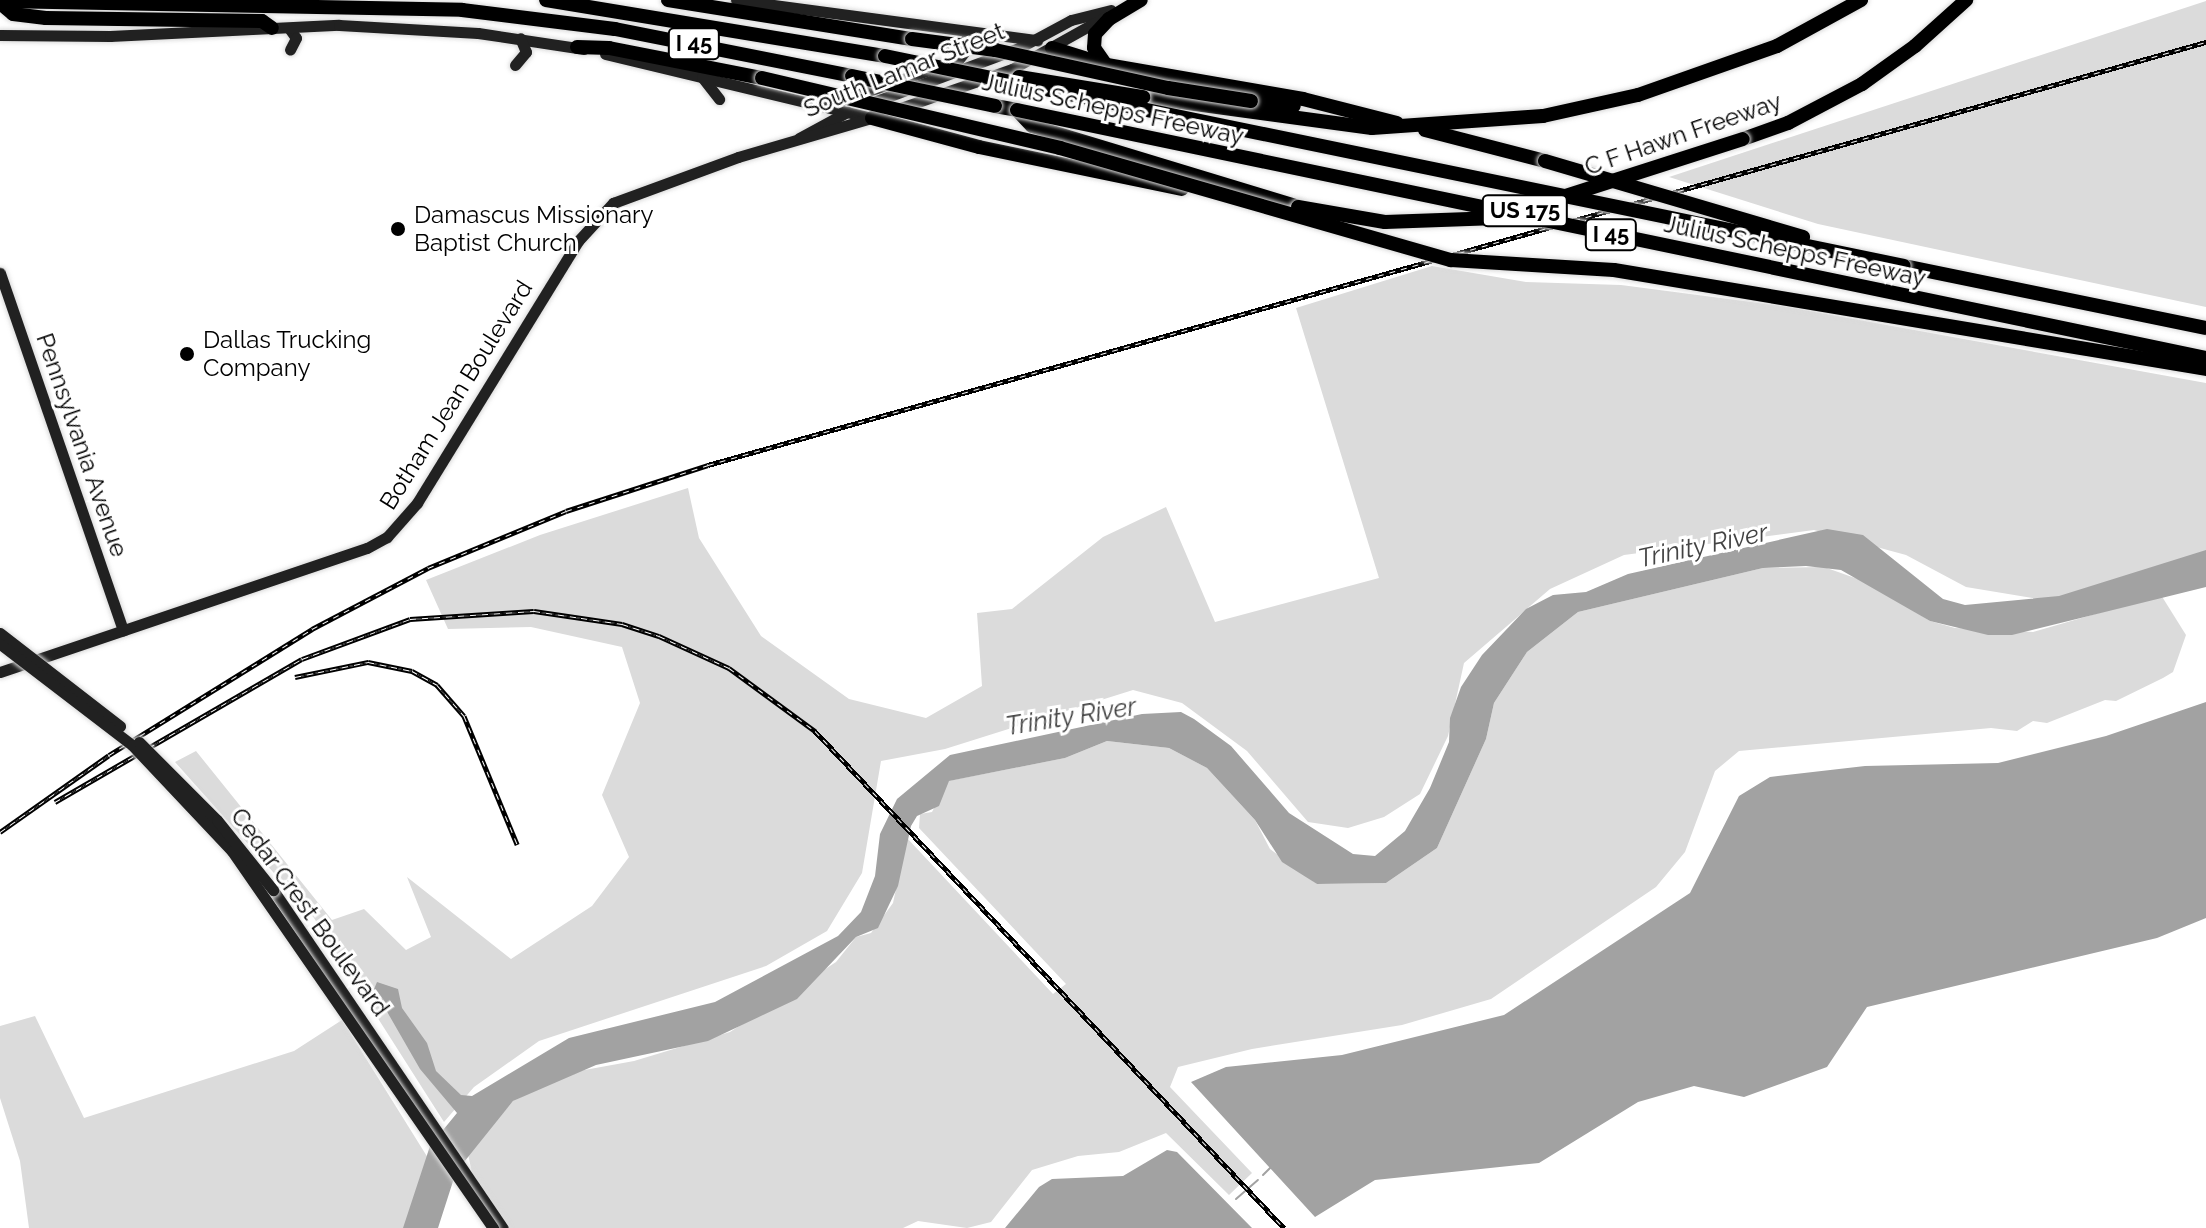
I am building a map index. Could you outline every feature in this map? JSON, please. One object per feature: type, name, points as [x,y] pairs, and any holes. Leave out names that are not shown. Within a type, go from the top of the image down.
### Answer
[{"type":"highway","name":"Julius Schepps Freeway","points":[[546,0],[885,56],[2206,328]]},
{"type":"highway","points":[[668,0],[995,50],[1168,88],[1394,122]]},
{"type":"highway","points":[[1107,65],[1094,48],[1095,34],[1109,19],[1139,0]]},
{"type":"highway","points":[[975,75],[1045,78],[1372,128],[1472,124],[1628,98],[1777,46],[1861,0]]},
{"type":"highway","name":"C F Hawn Freeway","points":[[1017,110],[1032,126],[1312,210],[1385,222],[1479,220],[1533,209],[1788,123],[1881,71],[1966,0]]},
{"type":"highway","name":"Julius Schepps Freeway","points":[[0,2],[373,5],[475,11],[627,31],[2206,358]]},
{"type":"highway","points":[[0,2],[13,14],[62,20],[262,21],[272,28]]},
{"type":"highway","points":[[577,47],[609,48],[762,78],[1060,148],[1451,260],[1614,270],[2206,369]]},
{"type":"highway","points":[[1052,48],[1107,65],[1252,90],[1394,122],[1904,266]]},
{"type":"highway","points":[[872,118],[1012,154],[1241,201]]},
{"type":"main road","name":"Julius Schepps Freeway","points":[[736,0],[1036,39],[1052,48]]},
{"type":"main road","name":"South Lamar Street","points":[[872,118],[1012,69],[1116,9],[1139,0]]},
{"type":"main road","name":"South Lamar Street","points":[[798,139],[846,112],[1019,48],[1086,15],[1116,9]]},
{"type":"main road","points":[[0,35],[339,25],[520,38],[577,47],[872,118]]},
{"type":"main road","points":[[289,28],[296,38],[290,50]]},
{"type":"main road","points":[[828,107],[958,60],[967,49],[964,31]]},
{"type":"main road","points":[[1010,36],[1019,48],[1012,69]]},
{"type":"main road","points":[[515,65],[526,52],[520,38]]},
{"type":"main road","name":"Botham Jean Boulevard","points":[[0,672],[367,548],[387,537],[417,503],[594,221],[630,195],[798,139],[872,118]]},
{"type":"main road","name":"Pennsylvania Avenue","points":[[0,273],[123,630]]},
{"type":"main road","name":"Cedar Crest Boulevard","points":[[0,633],[109,716],[217,820],[287,909],[503,1228]]},
{"type":"main road","name":"Cedar Crest Boulevard","points":[[0,644],[132,745],[232,851],[493,1228]]},
{"type":"shaded area","points":[[2206,1],[2206,307],[1818,224],[1669,177]]},
{"type":"shaded area","points":[[1432,266],[1526,282],[1621,285],[1782,306],[2206,383],[2206,551],[2108,593],[2051,601],[1966,587],[1906,555],[1814,530],[1624,555],[1550,589],[1464,663],[1448,736],[1420,794],[1384,817],[1348,828],[1308,822],[1247,751],[1182,703],[1133,690],[945,749],[881,761],[862,873],[827,931],[766,966],[539,1041],[474,1087],[444,1122],[314,918],[175,762],[196,751],[332,920],[364,909],[406,950],[431,937],[407,877],[511,959],[592,906],[629,857],[602,795],[640,703],[622,647],[531,627],[448,629],[426,580],[540,535],[688,488],[699,538],[761,636],[849,699],[926,718],[982,686],[977,613],[1012,609],[1103,537],[1166,507],[1215,622],[1379,578],[1296,308]]},
{"type":"shaded area","points":[[1827,529],[1863,535],[1943,599],[1965,605],[2059,596],[2206,550],[2206,587],[2012,635],[1988,635],[1930,621],[1841,570],[1806,566],[1763,568],[1578,612],[1527,652],[1494,703],[1486,739],[1437,848],[1386,883],[1317,884],[1282,862],[1255,820],[1207,768],[1169,748],[1107,741],[1065,758],[949,781],[939,806],[917,816],[911,826],[898,886],[878,928],[856,937],[797,999],[708,1041],[596,1065],[513,1101],[456,1172],[438,1228],[403,1228],[430,1146],[457,1113],[420,1069],[374,989],[377,982],[398,989],[402,1008],[427,1043],[436,1071],[461,1095],[472,1096],[569,1038],[715,1002],[838,936],[861,912],[875,876],[880,834],[897,799],[950,755],[1142,714],[1181,712],[1194,719],[1231,746],[1289,813],[1353,854],[1375,856],[1405,831],[1430,788],[1449,742],[1450,718],[1461,687],[1482,655],[1526,609],[1553,595],[1586,592],[1628,574]]},
{"type":"shaded area","points":[[1824,567],[1869,583],[1930,621],[1955,628],[2033,632],[2161,595],[2186,635],[2173,672],[2163,678],[2116,701],[2105,700],[2047,723],[2033,721],[2017,731],[1991,728],[1739,751],[1715,771],[1685,852],[1656,887],[1491,999],[1402,1025],[1252,1049],[1178,1067],[1170,1087],[1252,1173],[1229,1195],[1166,1133],[1119,1152],[1078,1156],[1032,1170],[991,1222],[967,1228],[918,1221],[903,1228],[510,1228],[472,1173],[468,1154],[513,1101],[568,1073],[634,1061],[730,1032],[836,962],[856,937],[871,933],[893,903],[907,838],[1053,994],[1066,984],[919,828],[920,814],[932,812],[948,781],[1065,758],[1107,741],[1169,748],[1207,768],[1255,820],[1270,849],[1317,884],[1386,883],[1437,848],[1486,739],[1494,703],[1527,652],[1578,612],[1763,568]]},
{"type":"shaded area","points":[[2206,702],[2206,918],[2157,938],[1867,1007],[1827,1067],[1744,1097],[1694,1086],[1638,1102],[1539,1163],[1375,1180],[1315,1217],[1191,1082],[1226,1067],[1342,1055],[1504,1015],[1690,893],[1739,796],[1770,777],[1865,766],[1998,763],[2106,736]]},
{"type":"shaded area","points":[[35,1016],[84,1118],[294,1051],[342,1020],[428,1158],[422,1228],[29,1228],[20,1161],[0,1098],[0,1026]]},
{"type":"shaded area","points":[[1167,1150],[1177,1152],[1252,1228],[1005,1228],[1039,1187],[1052,1179],[1123,1176]]},
{"type":"waterway","points":[[1263,1175],[1270,1168]]},
{"type":"waterway","points":[[1236,1199],[1258,1180]]},
{"type":"railway","points":[[0,832],[109,755],[312,629],[428,568],[566,511],[708,465],[2206,42]]},
{"type":"railway","points":[[55,802],[302,659],[410,619],[534,611],[622,624],[659,636],[729,668],[815,731],[1284,1228]]},
{"type":"railway","points":[[295,677],[368,662],[412,671],[437,685],[464,716],[517,844]]},
{"type":"place","name":"Damascus Missionary Baptist Church","points":[[398,229]]},
{"type":"place","name":"Dallas Trucking Company","points":[[187,354]]},
{"type":"water label","name":"Trinity River","points":[[1703,546]]},
{"type":"water label","name":"Trinity River","points":[[1071,717]]}]
